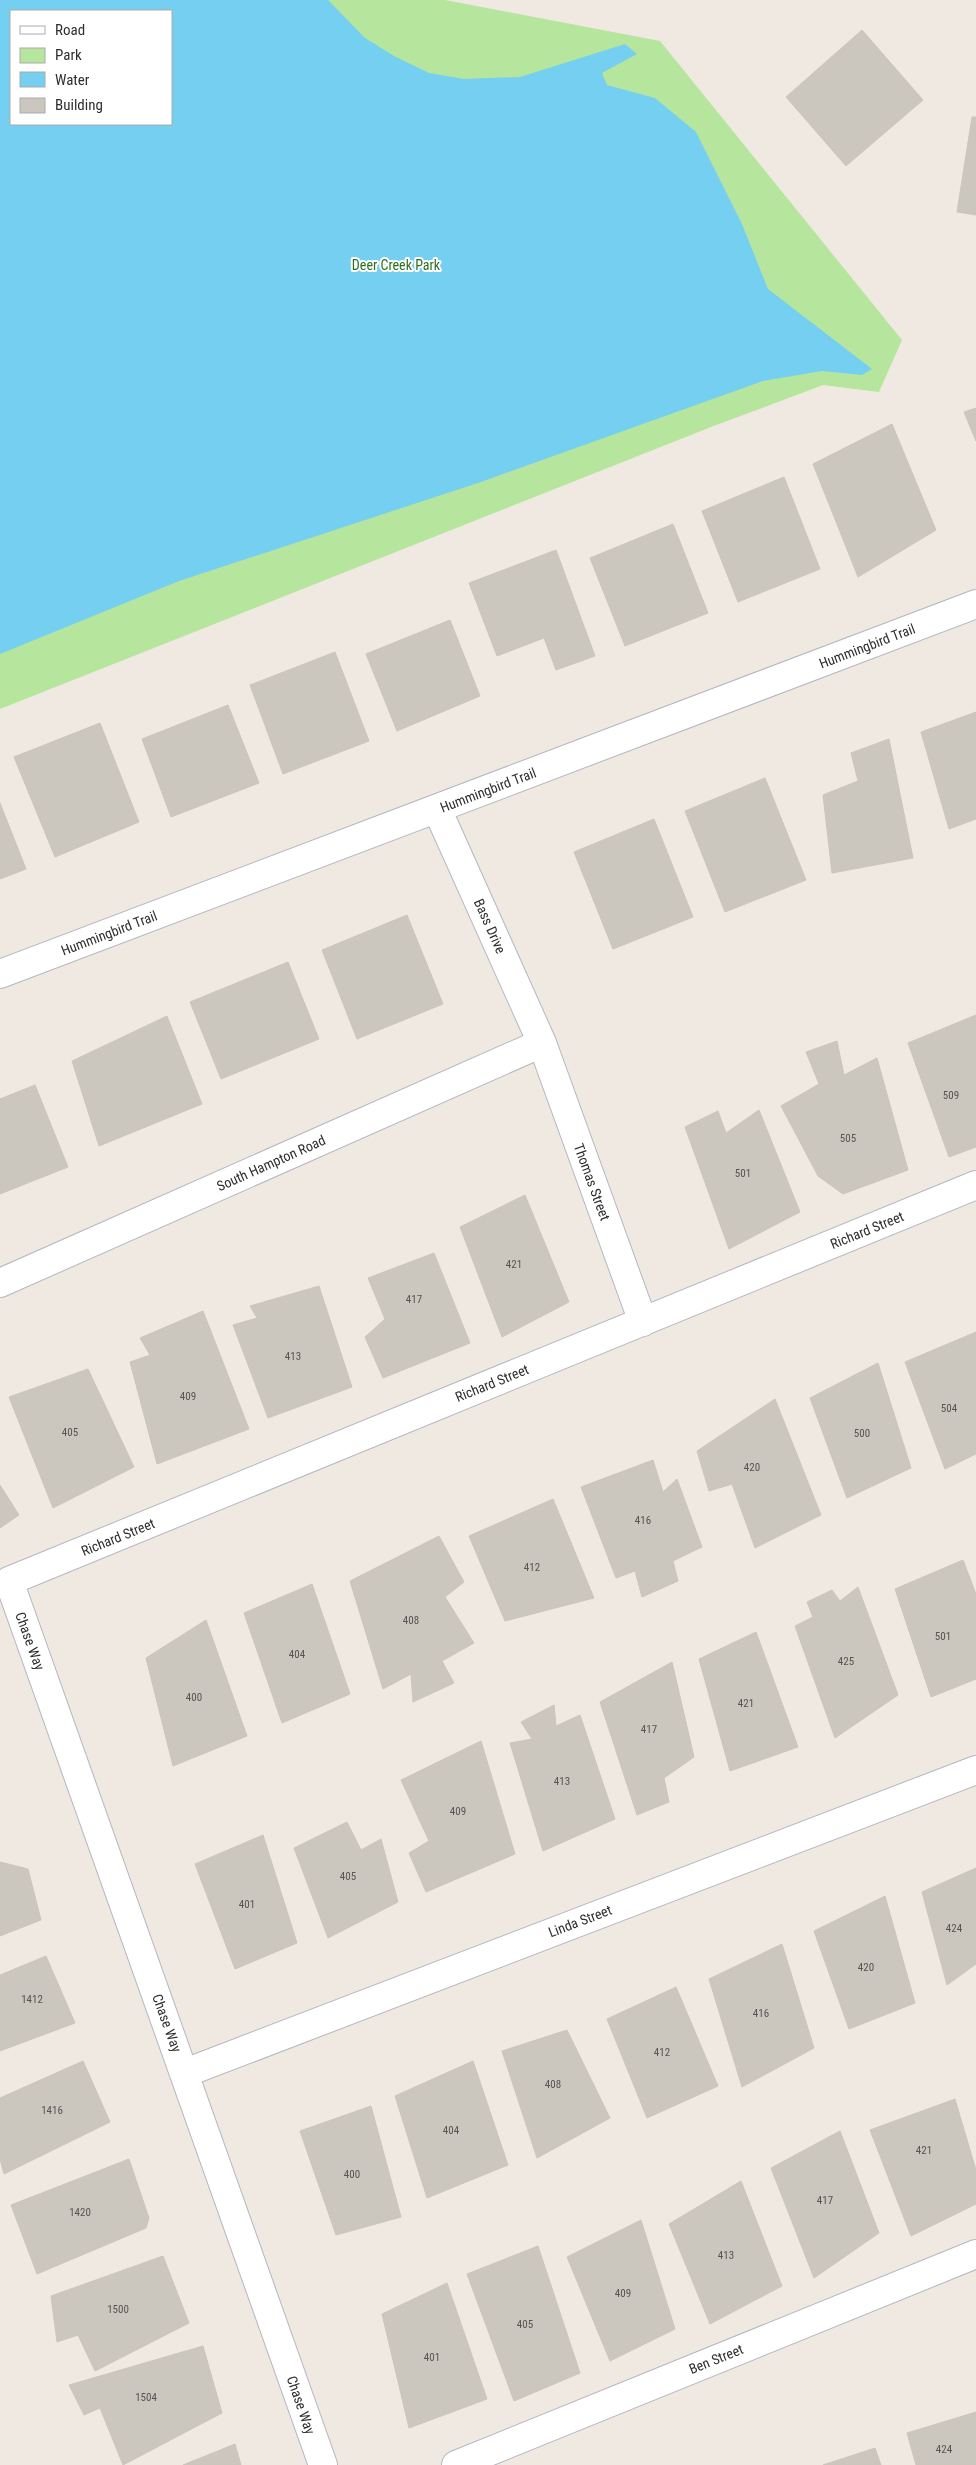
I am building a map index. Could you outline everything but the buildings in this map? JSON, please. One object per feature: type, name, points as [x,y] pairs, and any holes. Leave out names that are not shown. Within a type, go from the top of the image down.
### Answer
[{"type":"street","name":"Hummingbird Trail","points":[[0,974],[437,810],[976,604]]},
{"type":"street","name":"Bass Drive","points":[[437,810],[542,1043]]},
{"type":"street","name":"South Hampton Road","points":[[0,1283],[542,1043]]},
{"type":"street","name":"Thomas Street","points":[[542,1043],[643,1322]]},
{"type":"street","name":"Richard Street","points":[[9,1581],[976,1185]]},
{"type":"street","name":"Chase Way","points":[[9,1581],[323,2465]]},
{"type":"street","name":"Linda Street","points":[[184,2073],[976,1770]]},
{"type":"street","name":"Ben Street","points":[[456,2465],[976,2254]]},
{"type":"green space","name":"Deer Creek Park","points":[[0,0],[445,0],[660,41],[902,340],[879,392],[823,385],[711,427],[0,709]]},
{"type":"water","name":"Deer Creek Park","points":[[0,0],[328,0],[365,38],[394,56],[429,73],[464,79],[520,77],[625,44],[637,54],[602,73],[607,85],[655,98],[696,132],[742,224],[768,289],[872,369],[862,375],[822,371],[763,381],[481,482],[179,581],[0,654]]}]
